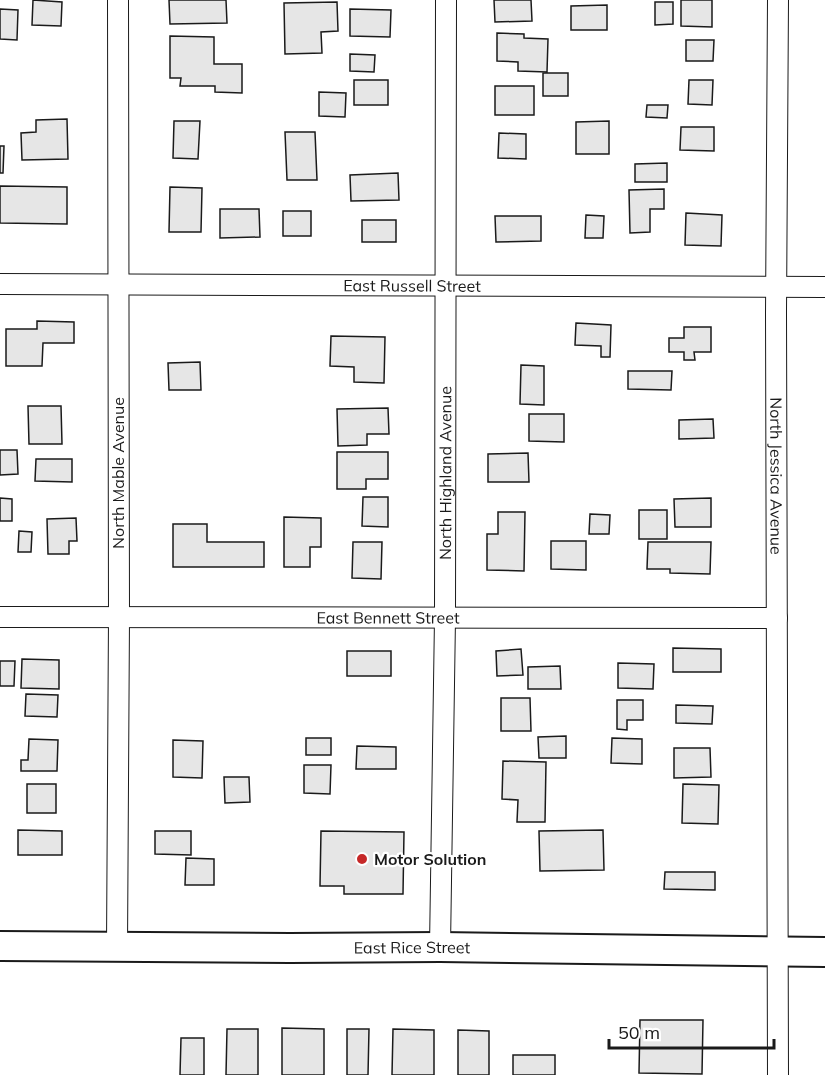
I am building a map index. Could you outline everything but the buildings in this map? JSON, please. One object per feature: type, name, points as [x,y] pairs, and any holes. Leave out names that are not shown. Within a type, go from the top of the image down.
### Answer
[{"type":"main road","name":"East Rice Street","points":[[0,946],[440,947],[825,952]]},
{"type":"street","name":"North Mable Avenue","points":[[117,947],[118,0]]},
{"type":"street","name":"North Highland Avenue","points":[[440,947],[446,618],[446,0]]},
{"type":"street","name":"North Jessica Avenue","points":[[778,0],[776,286],[778,1075]]},
{"type":"street","name":"East Russell Street","points":[[0,284],[825,287]]},
{"type":"street","name":"East Bennett Street","points":[[0,616],[777,618]]},
{"type":"place","name":"Motor Solution","points":[[362,859]]}]
